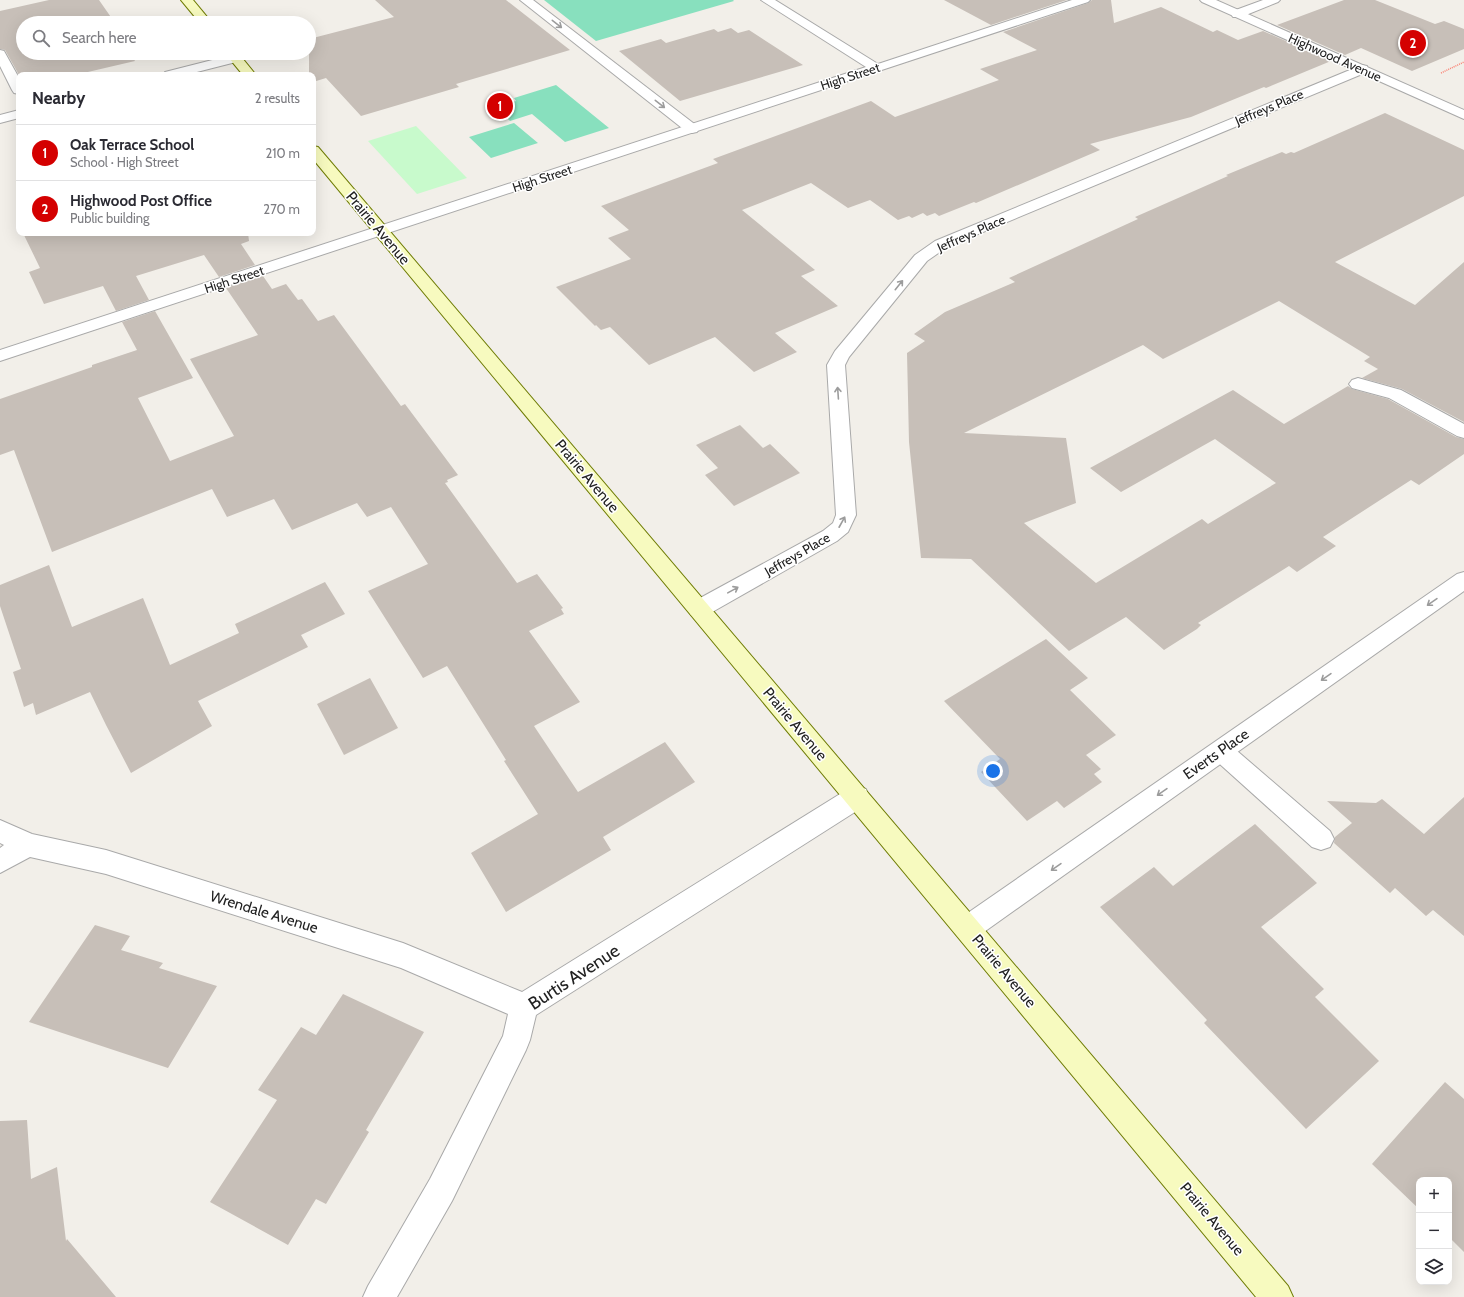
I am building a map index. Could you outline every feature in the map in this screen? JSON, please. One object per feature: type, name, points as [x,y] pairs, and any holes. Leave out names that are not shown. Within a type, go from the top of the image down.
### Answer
[{"type":"main road","points":[[187,0],[200,16]]},
{"type":"main road","points":[[237,60],[247,72]]},
{"type":"main road","name":"Prairie Avenue","points":[[316,154],[1277,1297]]},
{"type":"street","points":[[526,0],[692,128]]},
{"type":"street","points":[[767,0],[876,68]]},
{"type":"street","name":"High Street","points":[[0,356],[1084,0]]},
{"type":"street","name":"Highwood Avenue","points":[[1206,0],[1462,112]]},
{"type":"street","points":[[1237,14],[1274,0]]},
{"type":"street","points":[[0,54],[16,84]]},
{"type":"street","points":[[180,72],[220,60]]},
{"type":"street","name":"Jeffreys Place","points":[[699,609],[830,536],[841,526],[846,515],[836,366],[841,355],[921,258],[940,244],[1362,69]]},
{"type":"street","points":[[0,119],[16,115]]},
{"type":"street","points":[[1358,384],[1395,394],[1464,432]]},
{"type":"street","name":"Everts Place","points":[[968,928],[1464,580]]},
{"type":"street","points":[[1220,751],[1320,839]]},
{"type":"street","name":"Burtis Avenue","points":[[379,1297],[441,1190],[516,1040],[524,1007],[857,797]]},
{"type":"street","name":"Wrendale Avenue","points":[[0,831],[28,845],[106,862],[403,956],[524,1007]]},
{"type":"street","points":[[0,861],[28,845]]},
{"type":"path","points":[[1435,75],[1464,62]]},
{"type":"green space","points":[[544,0],[733,0],[734,1],[596,41]]},
{"type":"green space","points":[[556,85],[609,128],[565,142],[532,114],[510,121],[496,107],[516,101],[514,98]]},
{"type":"green space","points":[[514,123],[538,143],[491,158],[469,137]]},
{"type":"green space","points":[[416,126],[467,178],[417,194],[368,141]]},
{"type":"building","points":[[49,0],[99,0],[110,16],[16,16],[16,60],[135,61],[88,72],[17,72],[5,50],[0,49],[0,11]]},
{"type":"building","points":[[375,0],[506,0],[570,50],[456,84],[459,87],[361,116],[326,78],[316,81],[316,72],[309,72],[309,60],[316,60],[316,37],[394,17]]},
{"type":"building","points":[[944,0],[1067,0],[991,25]]},
{"type":"building","points":[[1092,0],[1111,0],[1114,23],[1161,7],[1213,32],[1217,30],[1238,40],[1263,31],[1331,61],[1191,117],[1090,144],[1100,150],[976,203],[974,202],[939,216],[935,213],[927,216],[923,213],[912,218],[909,216],[898,220],[870,200],[848,208],[811,183],[742,210],[815,270],[801,276],[838,306],[775,333],[797,352],[754,372],[715,337],[649,365],[610,327],[601,330],[596,325],[595,326],[556,287],[631,259],[608,238],[629,230],[601,206],[718,163],[713,159],[871,101],[895,117],[999,80],[980,69],[1037,50],[1003,32],[1088,3]]},
{"type":"building","points":[[1344,0],[1375,0],[1435,24],[1444,21],[1464,29],[1464,49],[1412,71],[1361,48],[1345,55],[1277,25]]},
{"type":"building","points":[[731,28],[738,33],[749,30],[803,65],[680,101],[619,51],[661,39],[666,43],[714,29],[718,32]]},
{"type":"building","points":[[1385,113],[1464,150],[1464,196],[1335,262],[1415,305],[1464,262],[1464,422],[1402,389],[1362,378],[1378,369],[1364,361],[1370,357],[1279,301],[1163,359],[1143,345],[964,433],[1066,438],[1076,503],[1024,523],[1096,583],[1202,519],[1208,524],[1276,483],[1215,439],[1121,492],[1090,468],[1233,390],[1284,424],[1348,386],[1352,389],[1388,399],[1456,437],[1464,439],[1464,454],[1419,485],[1411,480],[1323,537],[1336,546],[1297,572],[1289,566],[1198,623],[1201,625],[1197,629],[1164,650],[1126,617],[1069,651],[971,559],[921,558],[909,442],[907,353],[925,341],[914,334],[945,312],[1015,282],[1009,278],[1138,219],[1135,217],[1228,176],[1226,175],[1282,152],[1286,154],[1291,152],[1294,153]]},
{"type":"building","points":[[24,236],[248,236],[249,241],[241,244],[255,265],[219,277],[204,255],[136,276],[149,300],[116,311],[103,286],[44,304],[29,272],[40,268]]},
{"type":"building","points":[[263,276],[272,289],[286,284],[298,300],[302,299],[318,321],[334,315],[401,406],[405,404],[458,475],[447,480],[448,482],[445,483],[517,583],[537,574],[563,608],[561,609],[564,614],[529,631],[580,702],[534,726],[578,792],[665,742],[695,782],[603,837],[611,850],[506,912],[471,853],[538,814],[504,761],[506,760],[447,666],[423,678],[368,591],[428,564],[391,507],[367,517],[357,503],[292,530],[274,499],[227,517],[212,489],[52,552],[14,450],[0,455],[0,399],[137,350],[122,322],[155,311],[193,378],[138,398],[170,461],[234,436],[190,359],[258,335],[226,288]]},
{"type":"building","points":[[740,425],[763,448],[770,444],[800,473],[734,506],[705,475],[718,468],[696,445]]},
{"type":"building","points":[[49,565],[72,627],[143,598],[170,665],[239,633],[235,624],[325,582],[345,614],[301,635],[308,647],[198,701],[212,726],[131,773],[90,692],[36,715],[33,703],[24,707],[13,672],[21,669],[0,606],[0,585]]},
{"type":"building","points":[[1046,639],[1088,678],[1070,690],[1116,735],[1086,755],[1101,769],[1094,774],[1102,782],[1064,808],[1057,801],[1027,821],[981,772],[1000,759],[944,701]]},
{"type":"building","points":[[370,678],[398,728],[344,755],[317,704]]},
{"type":"building","points":[[1464,797],[1464,936],[1433,910],[1426,916],[1395,888],[1390,893],[1334,843],[1335,837],[1352,823],[1327,801],[1376,803],[1382,799],[1424,834]]},
{"type":"building","points":[[1255,824],[1317,883],[1261,927],[1324,989],[1315,997],[1379,1061],[1306,1129],[1204,1023],[1207,1020],[1100,907],[1154,867],[1173,886]]},
{"type":"building","points":[[95,925],[130,936],[121,950],[163,963],[159,968],[217,986],[168,1068],[29,1022]]},
{"type":"building","points":[[343,994],[424,1032],[366,1130],[369,1132],[326,1204],[316,1199],[288,1245],[210,1202],[277,1100],[258,1090],[301,1027],[316,1035]]},
{"type":"building","points":[[1445,1082],[1464,1099],[1464,1252],[1452,1240],[1452,1177],[1416,1177],[1416,1206],[1372,1164]]},
{"type":"building","points":[[27,1120],[31,1179],[57,1167],[66,1241],[67,1239],[116,1297],[0,1297],[0,1121]]},
{"type":"place","name":"Highwood Post Office","points":[[1413,43]]},
{"type":"place","name":"Oak Terrace School","points":[[500,106]]}]
